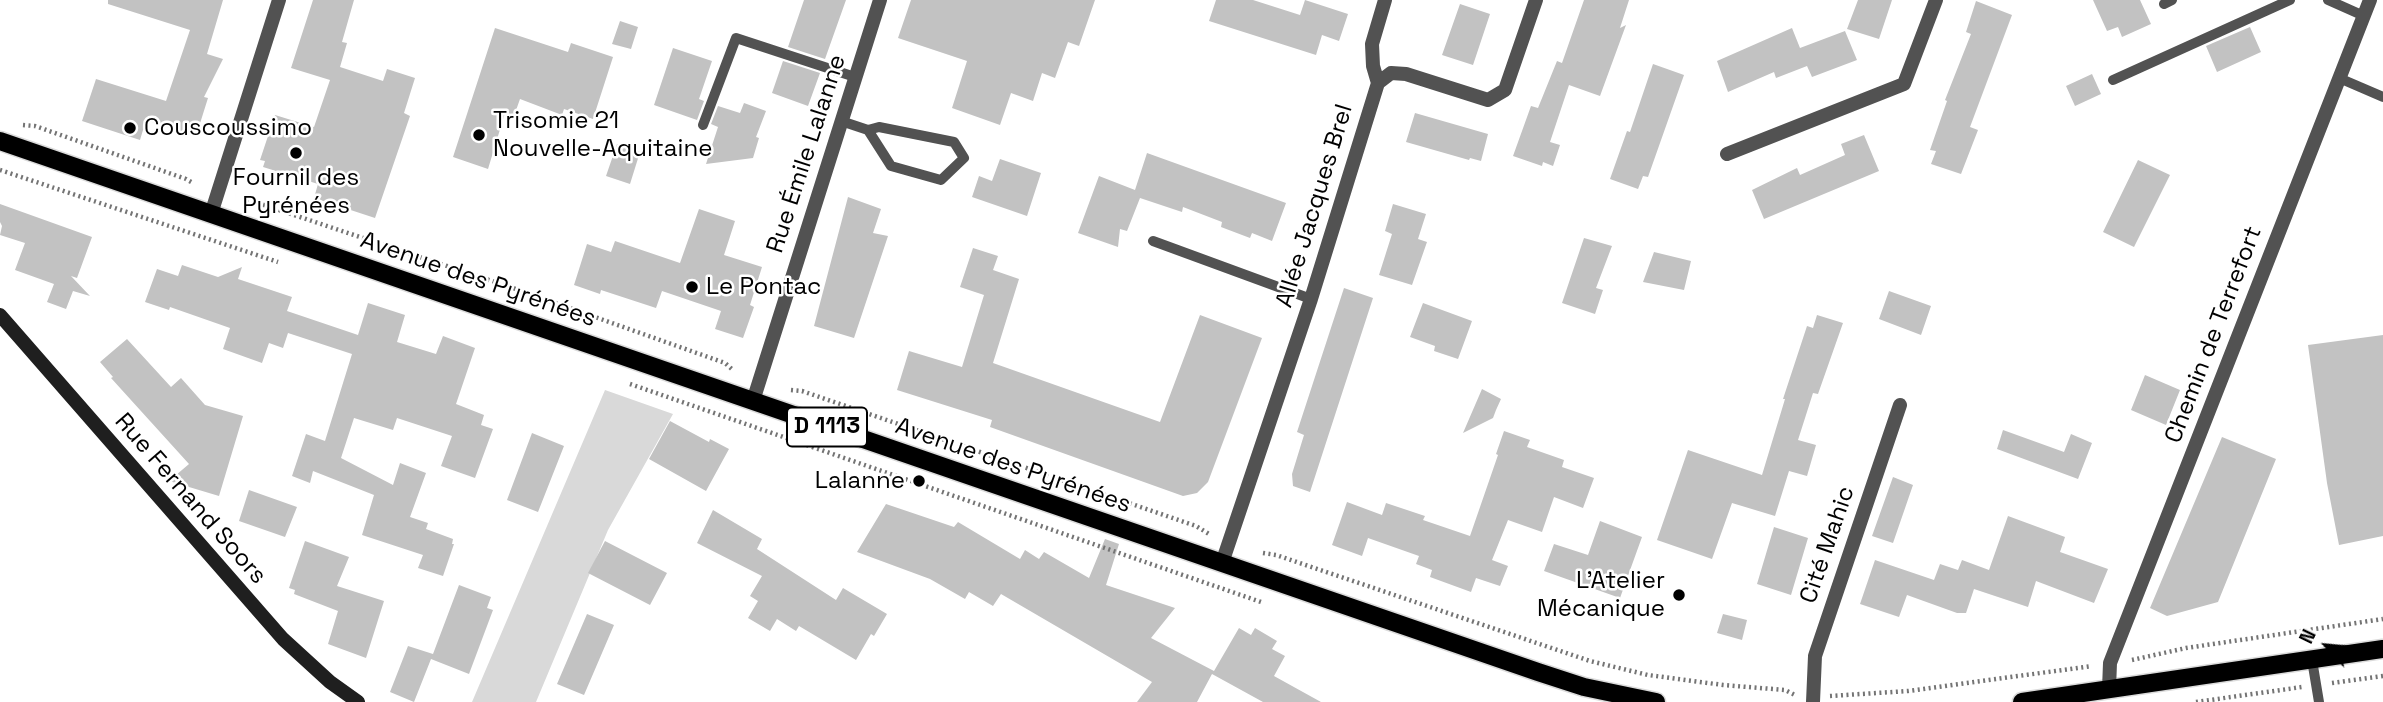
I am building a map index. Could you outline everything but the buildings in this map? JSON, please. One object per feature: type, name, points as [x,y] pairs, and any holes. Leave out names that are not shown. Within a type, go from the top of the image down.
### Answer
[{"type":"main road","name":"Avenue des Pyrénées","points":[[0,141],[1538,672],[1584,687],[1656,702]]},
{"type":"main road","points":[[2022,702],[2383,649]]},
{"type":"street","points":[[211,214],[279,0]]},
{"type":"street","name":"Rue Émile Lalanne","points":[[753,401],[880,0]]},
{"type":"street","points":[[1378,83],[1373,66],[1372,44],[1385,0]]},
{"type":"street","name":"Allée Jacques Brel","points":[[1222,563],[1311,299],[1378,83],[1391,73],[1406,74],[1489,100],[1505,90],[1536,0]]},
{"type":"street","points":[[1727,154],[1904,84],[1936,0]]},
{"type":"street","name":"Chemin de Terrefort","points":[[2109,690],[2110,663],[2370,0]]},
{"type":"street","name":"Rue Fernand Soors","points":[[0,315],[283,639],[330,682],[358,702]]},
{"type":"street","name":"Cité Mahic","points":[[1813,699],[1815,656],[1900,405]]},
{"type":"lane","points":[[2113,80],[2290,0]]},
{"type":"lane","points":[[2328,0],[2364,16]]},
{"type":"lane","points":[[703,125],[736,38],[855,77]]},
{"type":"lane","points":[[2339,78],[2383,97]]},
{"type":"lane","points":[[841,121],[868,130],[879,128],[954,142],[964,158],[941,180],[891,166],[868,130]]},
{"type":"lane","points":[[1153,240],[1311,299]]},
{"type":"lane","points":[[2312,660],[2319,702]]},
{"type":"path","points":[[15,124],[35,126],[186,178],[199,187],[241,202],[255,202],[516,289],[724,363],[738,374],[784,390],[802,391],[947,440],[1196,526],[1208,534],[1254,552],[1276,555],[1614,668],[1723,685],[1785,690],[1813,699],[1908,691],[2152,657],[2186,648],[2383,620]]},
{"type":"path","points":[[0,170],[290,266]]},
{"type":"path","points":[[619,380],[1269,604]]},
{"type":"path","points":[[2196,702],[2383,676]]},
{"type":"shaded area","points":[[605,390],[673,414],[608,530],[536,702],[472,702]]},
{"type":"place","name":"Couscoussimo","points":[[130,128]]},
{"type":"place","name":"Trisomie 21 Nouvelle-Aquitaine","points":[[479,135]]},
{"type":"place","name":"Fournil des Pyrénées","points":[[296,153]]},
{"type":"place","name":"Le Pontac","points":[[692,287]]},
{"type":"place","name":"Lalanne","points":[[919,481]]},
{"type":"place","name":"L'Atelier Mécanique","points":[[1679,595]]}]
